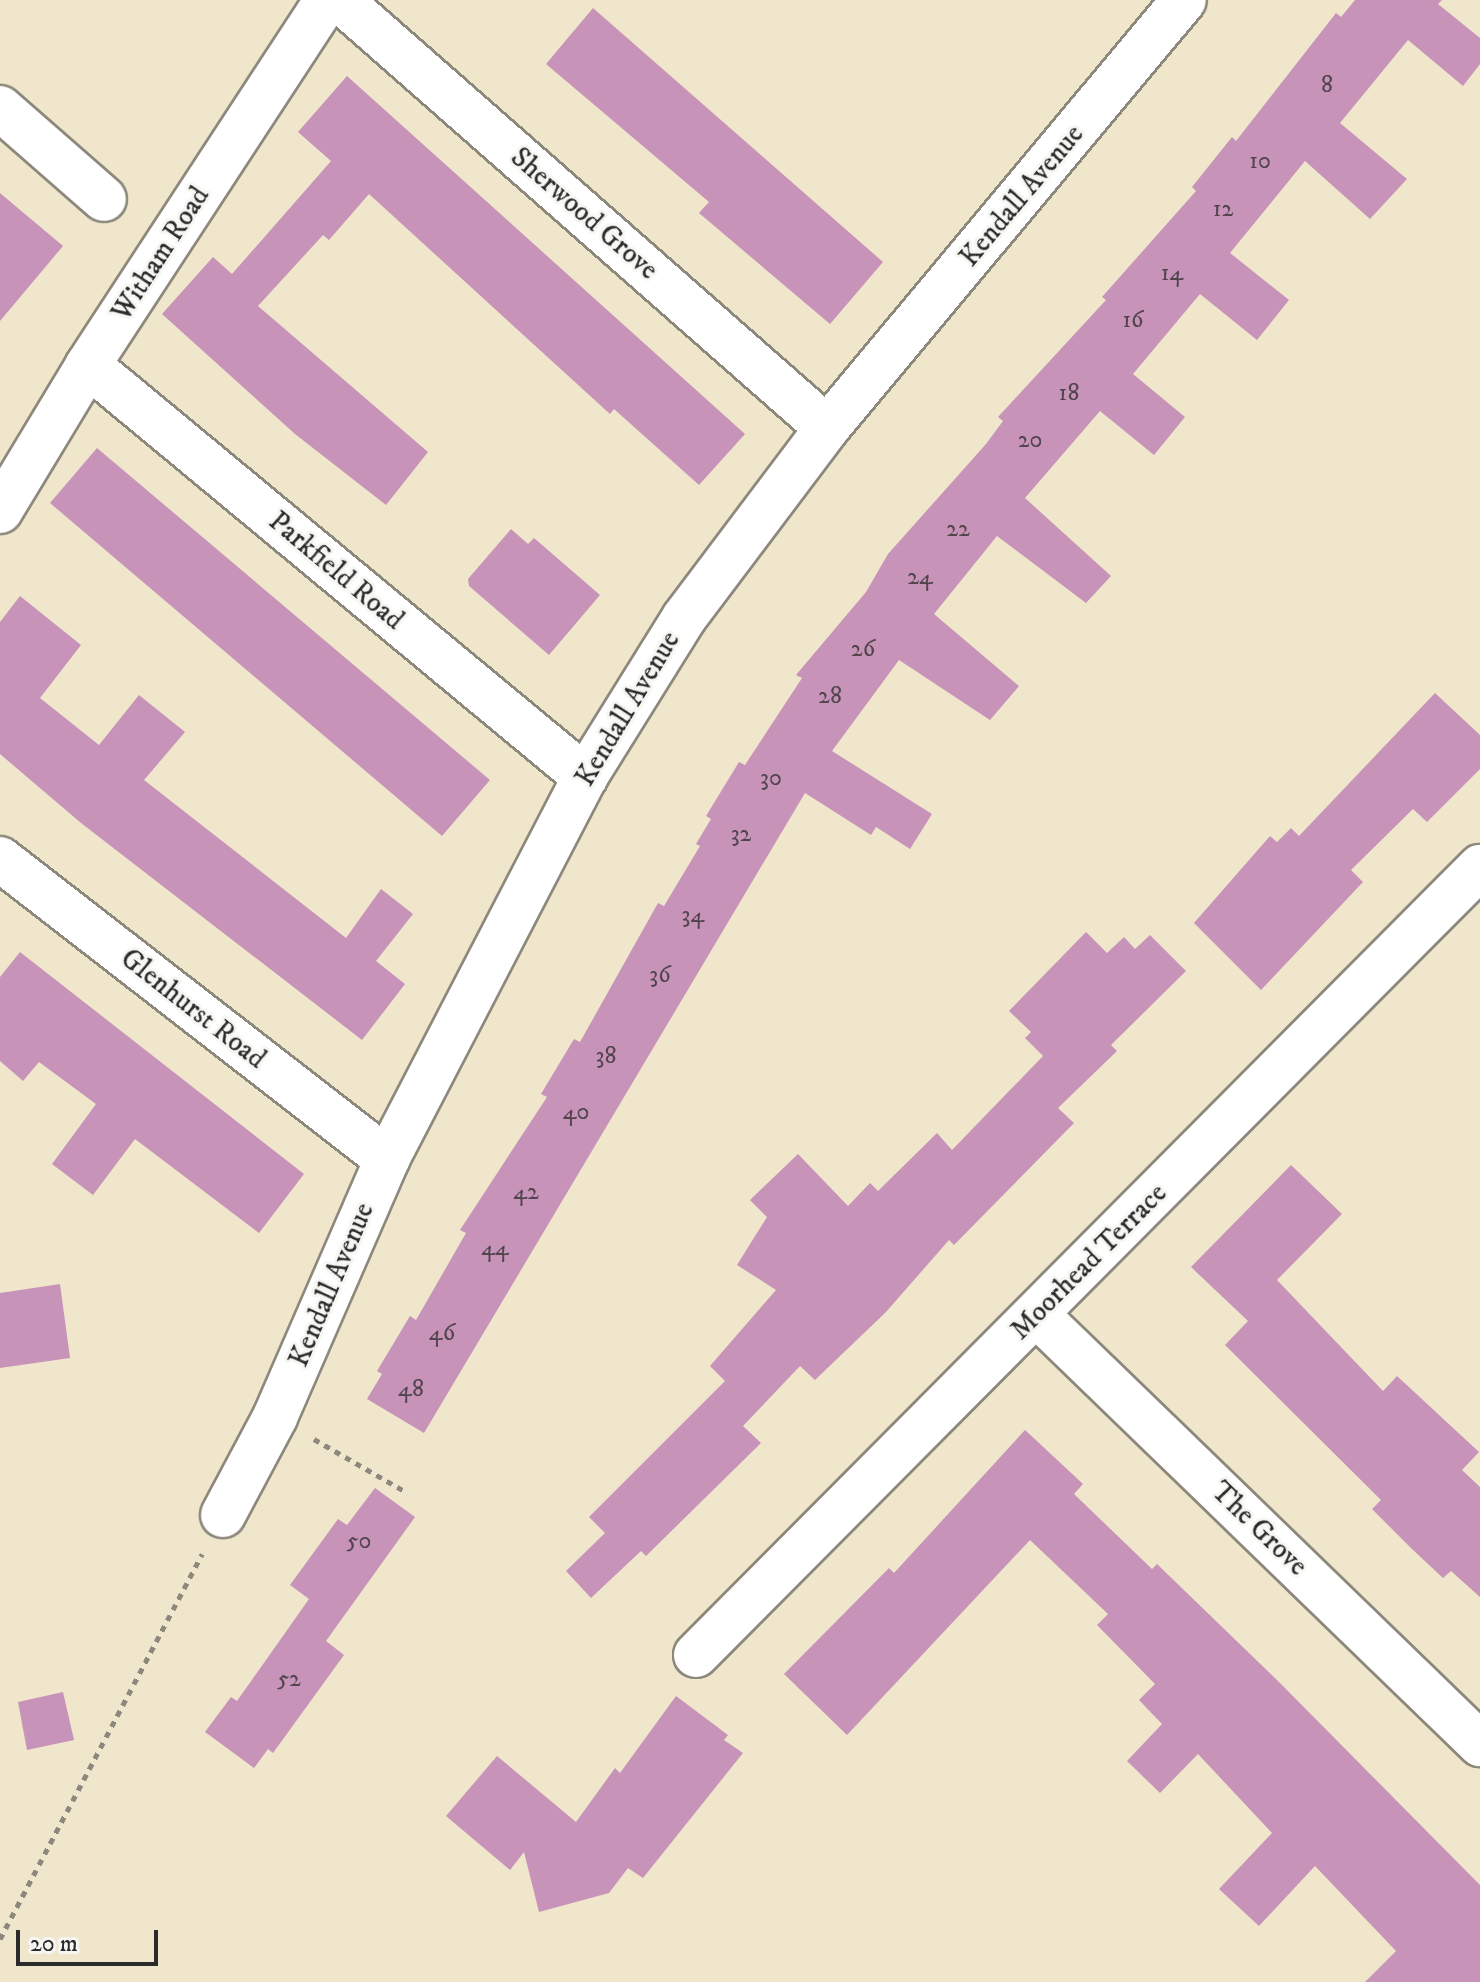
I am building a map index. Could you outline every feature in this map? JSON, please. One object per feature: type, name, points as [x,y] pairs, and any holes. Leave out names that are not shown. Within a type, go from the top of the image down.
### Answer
[{"type":"street","name":"Witham Road","points":[[0,511],[88,365],[327,0]]},
{"type":"street","name":"Sherwood Grove","points":[[340,0],[827,428]]},
{"type":"street","name":"Kendall Avenue","points":[[223,1515],[275,1417],[387,1159],[585,777],[684,618],[827,428],[1184,0]]},
{"type":"street","points":[[0,108],[104,199]]},
{"type":"street","name":"Parkfield Road","points":[[88,365],[585,777]]},
{"type":"street","name":"Glenhurst Road","points":[[0,859],[387,1159]]},
{"type":"street","name":"Moorhead Terrace","points":[[696,1655],[1480,867]]},
{"type":"street","name":"The Grove","points":[[1037,1315],[1480,1744]]},
{"type":"path","points":[[275,1417],[408,1493]]},
{"type":"path","points":[[0,1939],[223,1515]]},
{"type":"building","points":[[1355,0],[1442,0],[1438,4],[1480,38],[1480,64],[1463,86],[1408,40],[1340,123],[1407,179],[1370,219],[1305,161],[1230,253],[1289,300],[1257,340],[1200,294],[1133,374],[1185,417],[1154,455],[1100,411],[1025,498],[1111,576],[1086,603],[997,536],[934,614],[1019,686],[990,720],[899,660],[832,751],[932,814],[910,849],[876,827],[871,835],[805,793],[424,1433],[367,1399],[382,1374],[377,1371],[410,1316],[416,1320],[466,1233],[460,1230],[547,1097],[541,1094],[574,1039],[580,1042],[658,903],[664,906],[700,846],[696,844],[711,819],[706,816],[739,762],[745,765],[802,678],[796,675],[866,592],[888,554],[986,444],[1003,421],[998,417],[1106,300],[1102,297],[1196,191],[1192,187],[1232,137],[1236,141],[1336,13],[1341,17]]},
{"type":"building","points":[[593,8],[883,262],[830,324],[699,213],[709,202],[546,64]]},
{"type":"building","points":[[347,76],[745,434],[699,485],[614,409],[610,414],[369,194],[329,240],[323,235],[258,306],[428,452],[386,505],[295,434],[162,314],[213,257],[232,274],[331,161],[298,132]]},
{"type":"building","points":[[0,193],[63,246],[0,321]]},
{"type":"building","points":[[97,448],[490,780],[442,836],[50,503]]},
{"type":"building","points":[[511,529],[528,544],[534,538],[600,595],[549,655],[469,586],[468,579]]},
{"type":"building","points":[[20,596],[81,645],[40,698],[99,745],[139,695],[185,732],[144,780],[346,938],[381,889],[413,914],[376,961],[405,984],[362,1040],[81,823],[0,754],[0,622]]},
{"type":"building","points":[[1435,693],[1480,735],[1480,769],[1427,822],[1413,809],[1351,870],[1363,882],[1261,990],[1194,923],[1270,836],[1277,842],[1291,828],[1299,836]]},
{"type":"building","points":[[1086,932],[1107,953],[1124,937],[1135,949],[1150,935],[1186,971],[1111,1045],[1117,1051],[1058,1108],[1074,1123],[954,1245],[949,1240],[886,1312],[815,1380],[800,1366],[743,1426],[761,1443],[646,1556],[641,1551],[591,1598],[566,1571],[605,1533],[589,1517],[725,1381],[710,1366],[776,1290],[737,1265],[767,1217],[750,1200],[798,1154],[848,1206],[870,1183],[878,1191],[937,1133],[952,1150],[1043,1056],[1025,1038],[1031,1032],[1009,1011]]},
{"type":"building","points":[[20,952],[304,1174],[259,1233],[135,1139],[93,1195],[52,1164],[96,1104],[39,1062],[23,1081],[0,1061],[0,977]]},
{"type":"building","points":[[1291,1165],[1342,1214],[1277,1280],[1383,1391],[1397,1376],[1479,1452],[1462,1470],[1480,1487],[1480,1597],[1451,1571],[1443,1578],[1412,1549],[1372,1509],[1381,1500],[1225,1345],[1248,1321],[1191,1267]]},
{"type":"building","points":[[60,1284],[70,1358],[0,1368],[0,1293]]},
{"type":"building","points":[[1025,1430],[1083,1484],[1074,1494],[1152,1569],[1157,1564],[1480,1885],[1480,1982],[1365,1982],[1396,1951],[1315,1866],[1259,1926],[1219,1889],[1272,1833],[1198,1754],[1160,1793],[1127,1761],[1162,1724],[1139,1700],[1155,1684],[1097,1625],[1108,1614],[1030,1540],[847,1735],[784,1674],[889,1568],[894,1573]]},
{"type":"building","points":[[375,1488],[415,1517],[326,1641],[344,1655],[273,1753],[268,1749],[254,1768],[205,1732],[231,1697],[237,1701],[309,1599],[290,1585],[338,1519],[347,1525]]},
{"type":"building","points":[[63,1692],[74,1740],[27,1750],[18,1702]]},
{"type":"building","points":[[676,1696],[728,1735],[724,1740],[743,1753],[643,1878],[628,1868],[609,1893],[539,1912],[524,1852],[510,1870],[446,1816],[497,1756],[576,1822],[615,1768],[620,1773]]}]
